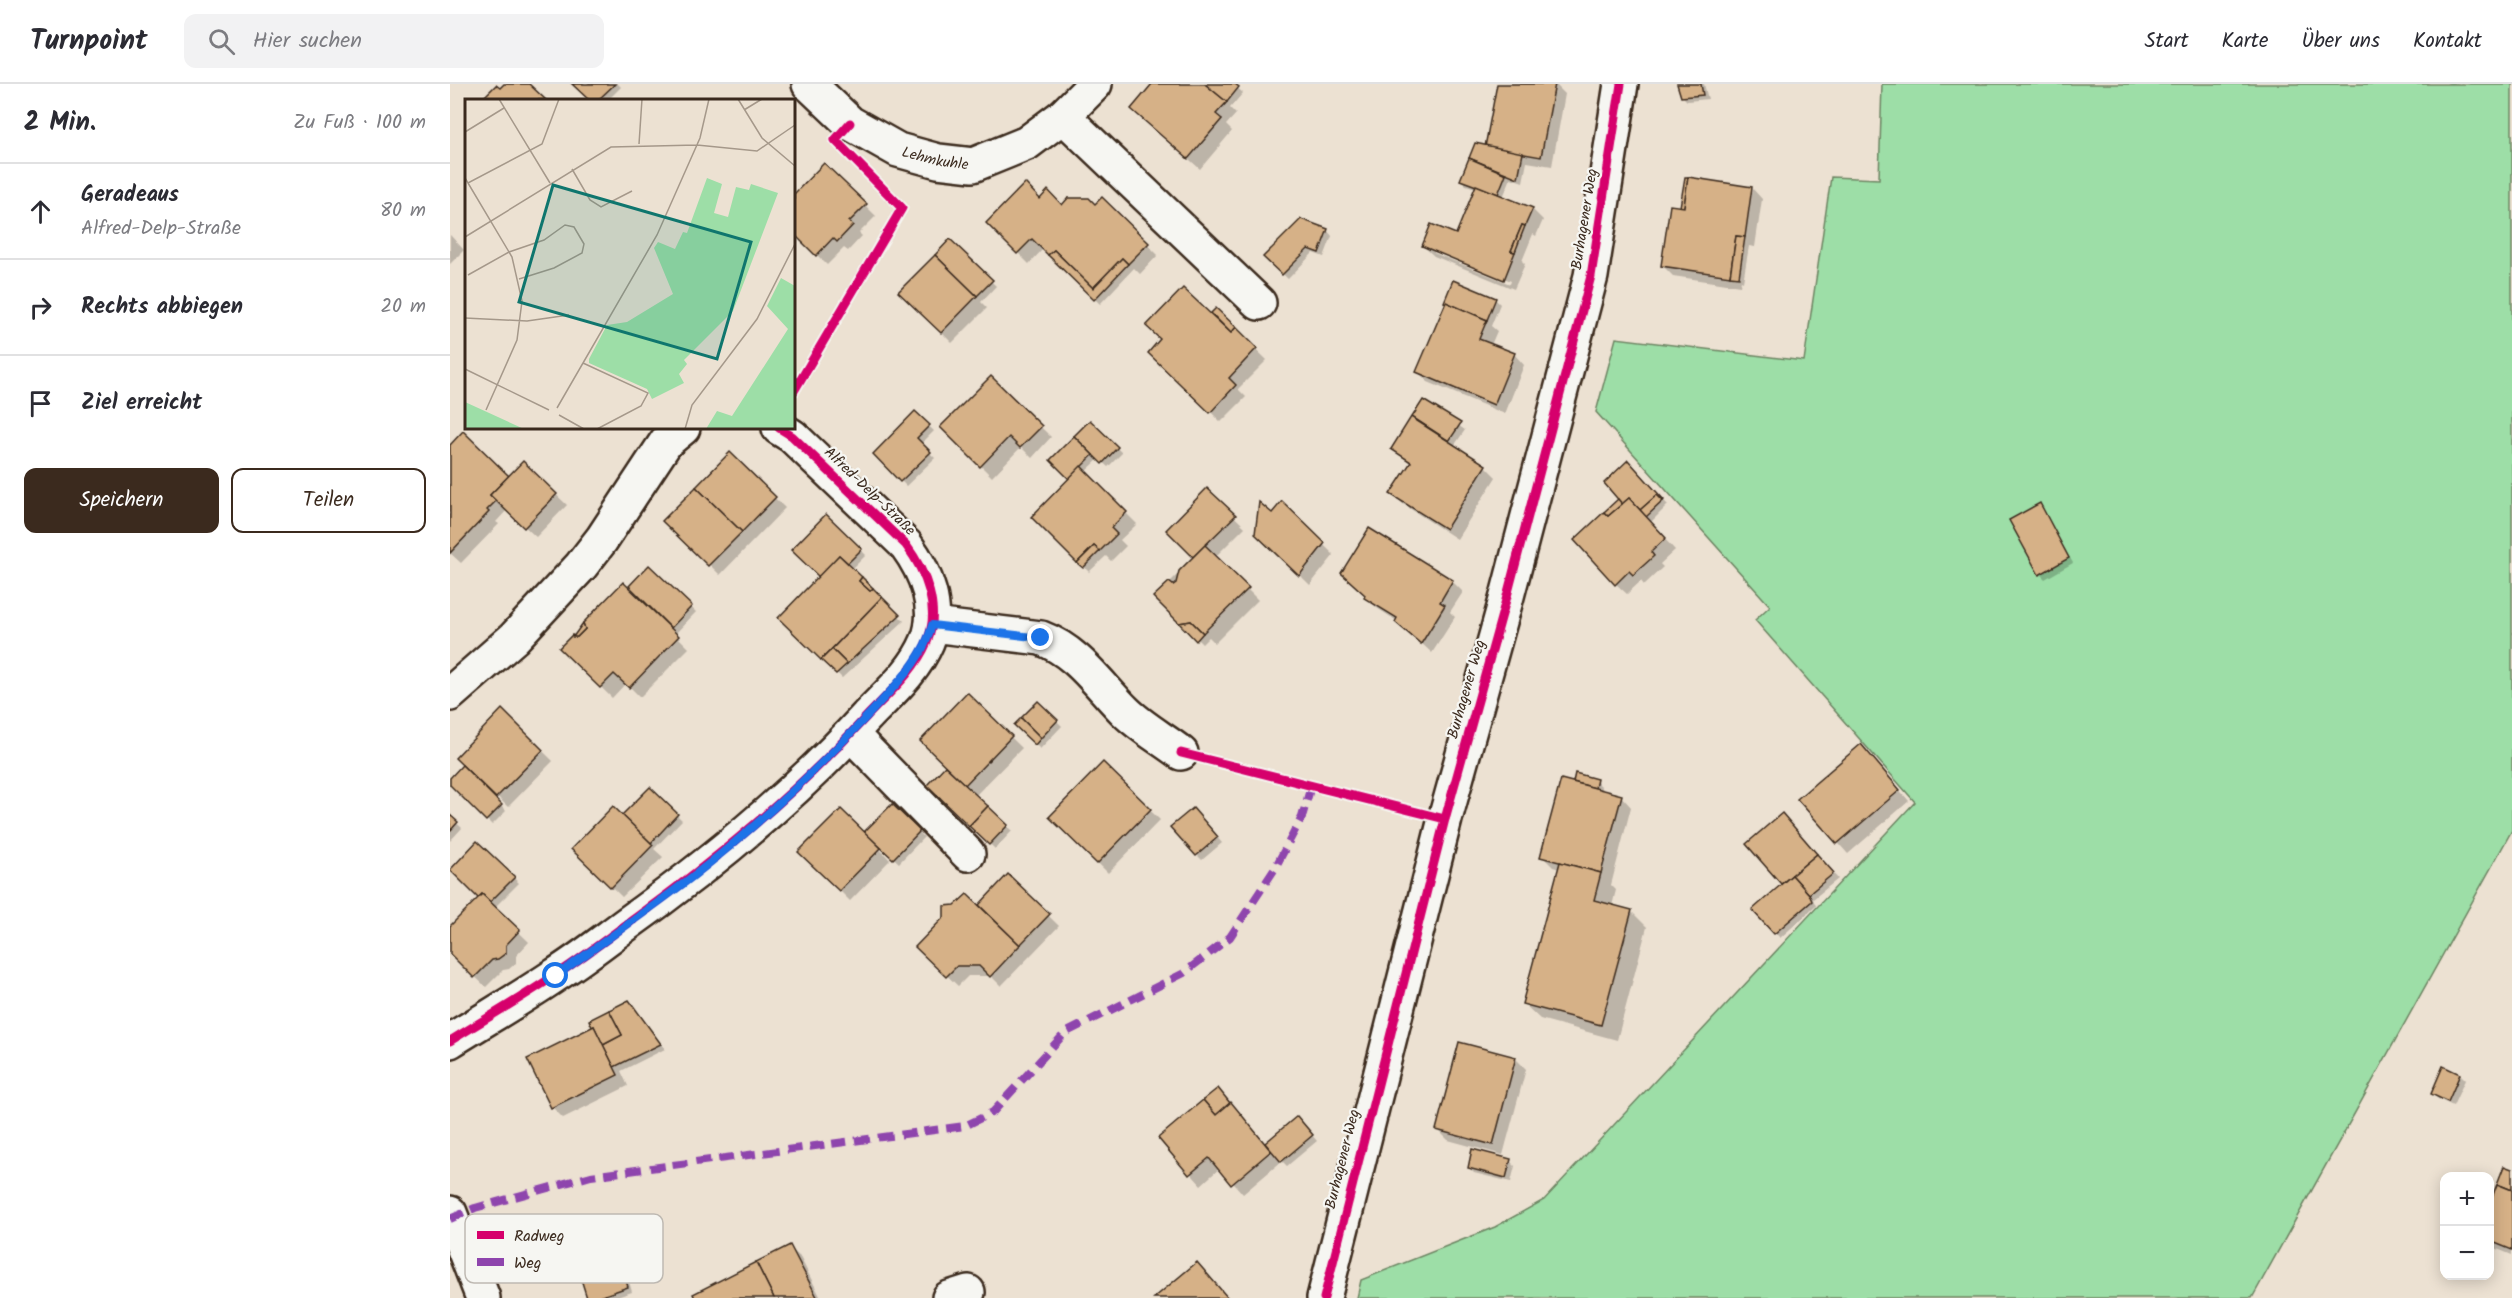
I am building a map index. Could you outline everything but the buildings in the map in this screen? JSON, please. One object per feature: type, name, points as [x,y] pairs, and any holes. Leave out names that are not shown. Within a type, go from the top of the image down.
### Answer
[{"type":"street","name":"Lehmkuhle","points":[[809,84],[850,123],[898,150],[938,161],[973,165],[1027,143],[1063,116],[1095,84]]},
{"type":"street","name":"Burhagener Weg","points":[[1324,1298],[1445,819],[1506,600],[1590,276],[1621,84]]},
{"type":"street","points":[[1063,116],[1259,303]]},
{"type":"street","points":[[450,694],[514,638],[581,566],[602,539],[666,442],[682,429]]},
{"type":"street","name":"Alfred-Delp-Straße","points":[[450,1041],[556,976],[693,877],[851,734],[920,656],[928,641],[933,611],[926,578],[906,545],[792,436],[781,429]]},
{"type":"street","points":[[932,625],[1041,638],[1052,642],[1085,666],[1126,712],[1181,753]]},
{"type":"street","points":[[851,734],[968,854]]},
{"type":"street","points":[[450,1213],[465,1252]]},
{"type":"street","points":[[477,1283],[483,1298]]},
{"type":"green space","points":[[1882,84],[2512,84],[2512,830],[2252,1298],[1357,1298],[1361,1280],[1495,1227],[1544,1200],[1915,802],[1755,620],[1770,606],[1596,412],[1616,338],[1804,361],[1831,177],[1879,179]]},
{"type":"marked path","points":[[450,1219],[475,1208],[591,1176],[965,1126],[993,1112],[1065,1033],[1184,973],[1230,937],[1274,870],[1302,817],[1311,786]]},
{"type":"cycle path","points":[[1324,1298],[1445,819],[1506,600],[1591,276],[1621,84]]},
{"type":"cycle path","points":[[795,389],[902,208],[835,140],[850,123]]},
{"type":"cycle path","points":[[450,1041],[572,964],[720,853],[811,773],[900,682],[922,653],[931,629],[932,604],[920,567],[906,545],[792,436],[781,429]]},
{"type":"cycle path","points":[[1181,753],[1445,819]]},
{"type":"route","points":[[556,976],[693,877],[773,807],[851,734],[908,671],[928,641],[932,625],[1041,638]]}]
